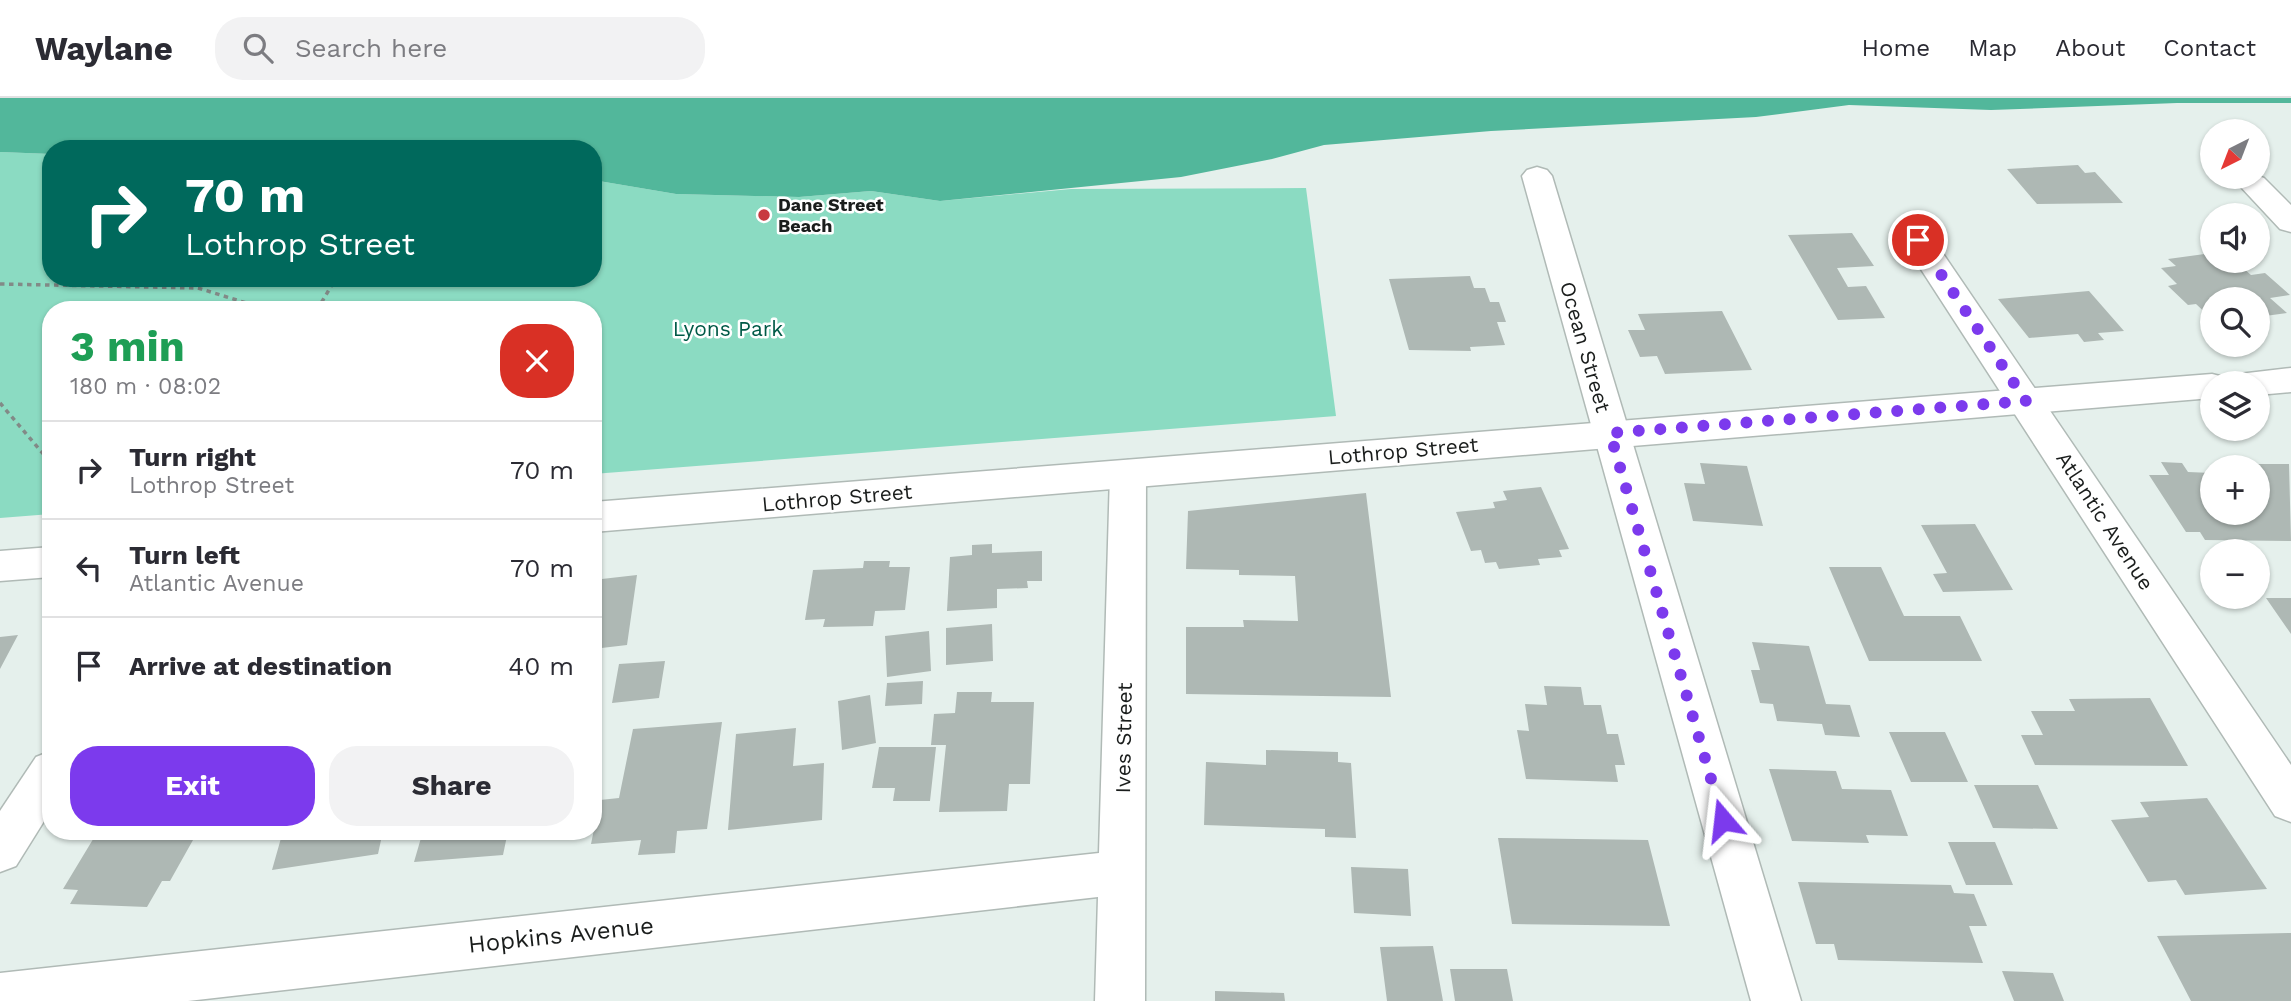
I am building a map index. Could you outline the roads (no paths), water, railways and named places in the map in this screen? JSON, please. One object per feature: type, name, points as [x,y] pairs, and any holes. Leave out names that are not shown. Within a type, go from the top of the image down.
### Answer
[{"type":"street","name":"Ocean Street","points":[[1537,176],[1776,1001]]},
{"type":"street","points":[[2258,189],[2291,222]]},
{"type":"street","name":"Atlantic Avenue","points":[[1918,240],[2291,802]]},
{"type":"street","points":[[2270,382],[2291,380]]},
{"type":"street","name":"Lothrop Street","points":[[602,516],[2200,387]]},
{"type":"street","name":"Ives Street","points":[[1120,1001],[1128,474]]},
{"type":"street","points":[[0,566],[42,563]]},
{"type":"street","points":[[0,851],[42,785]]},
{"type":"street","name":"Hopkins Avenue","points":[[0,998],[1122,872]]},
{"type":"place","name":"Dane Street Beach","points":[[764,215]]},
{"type":"park label","name":"Lyons Park","points":[[728,329]]}]
